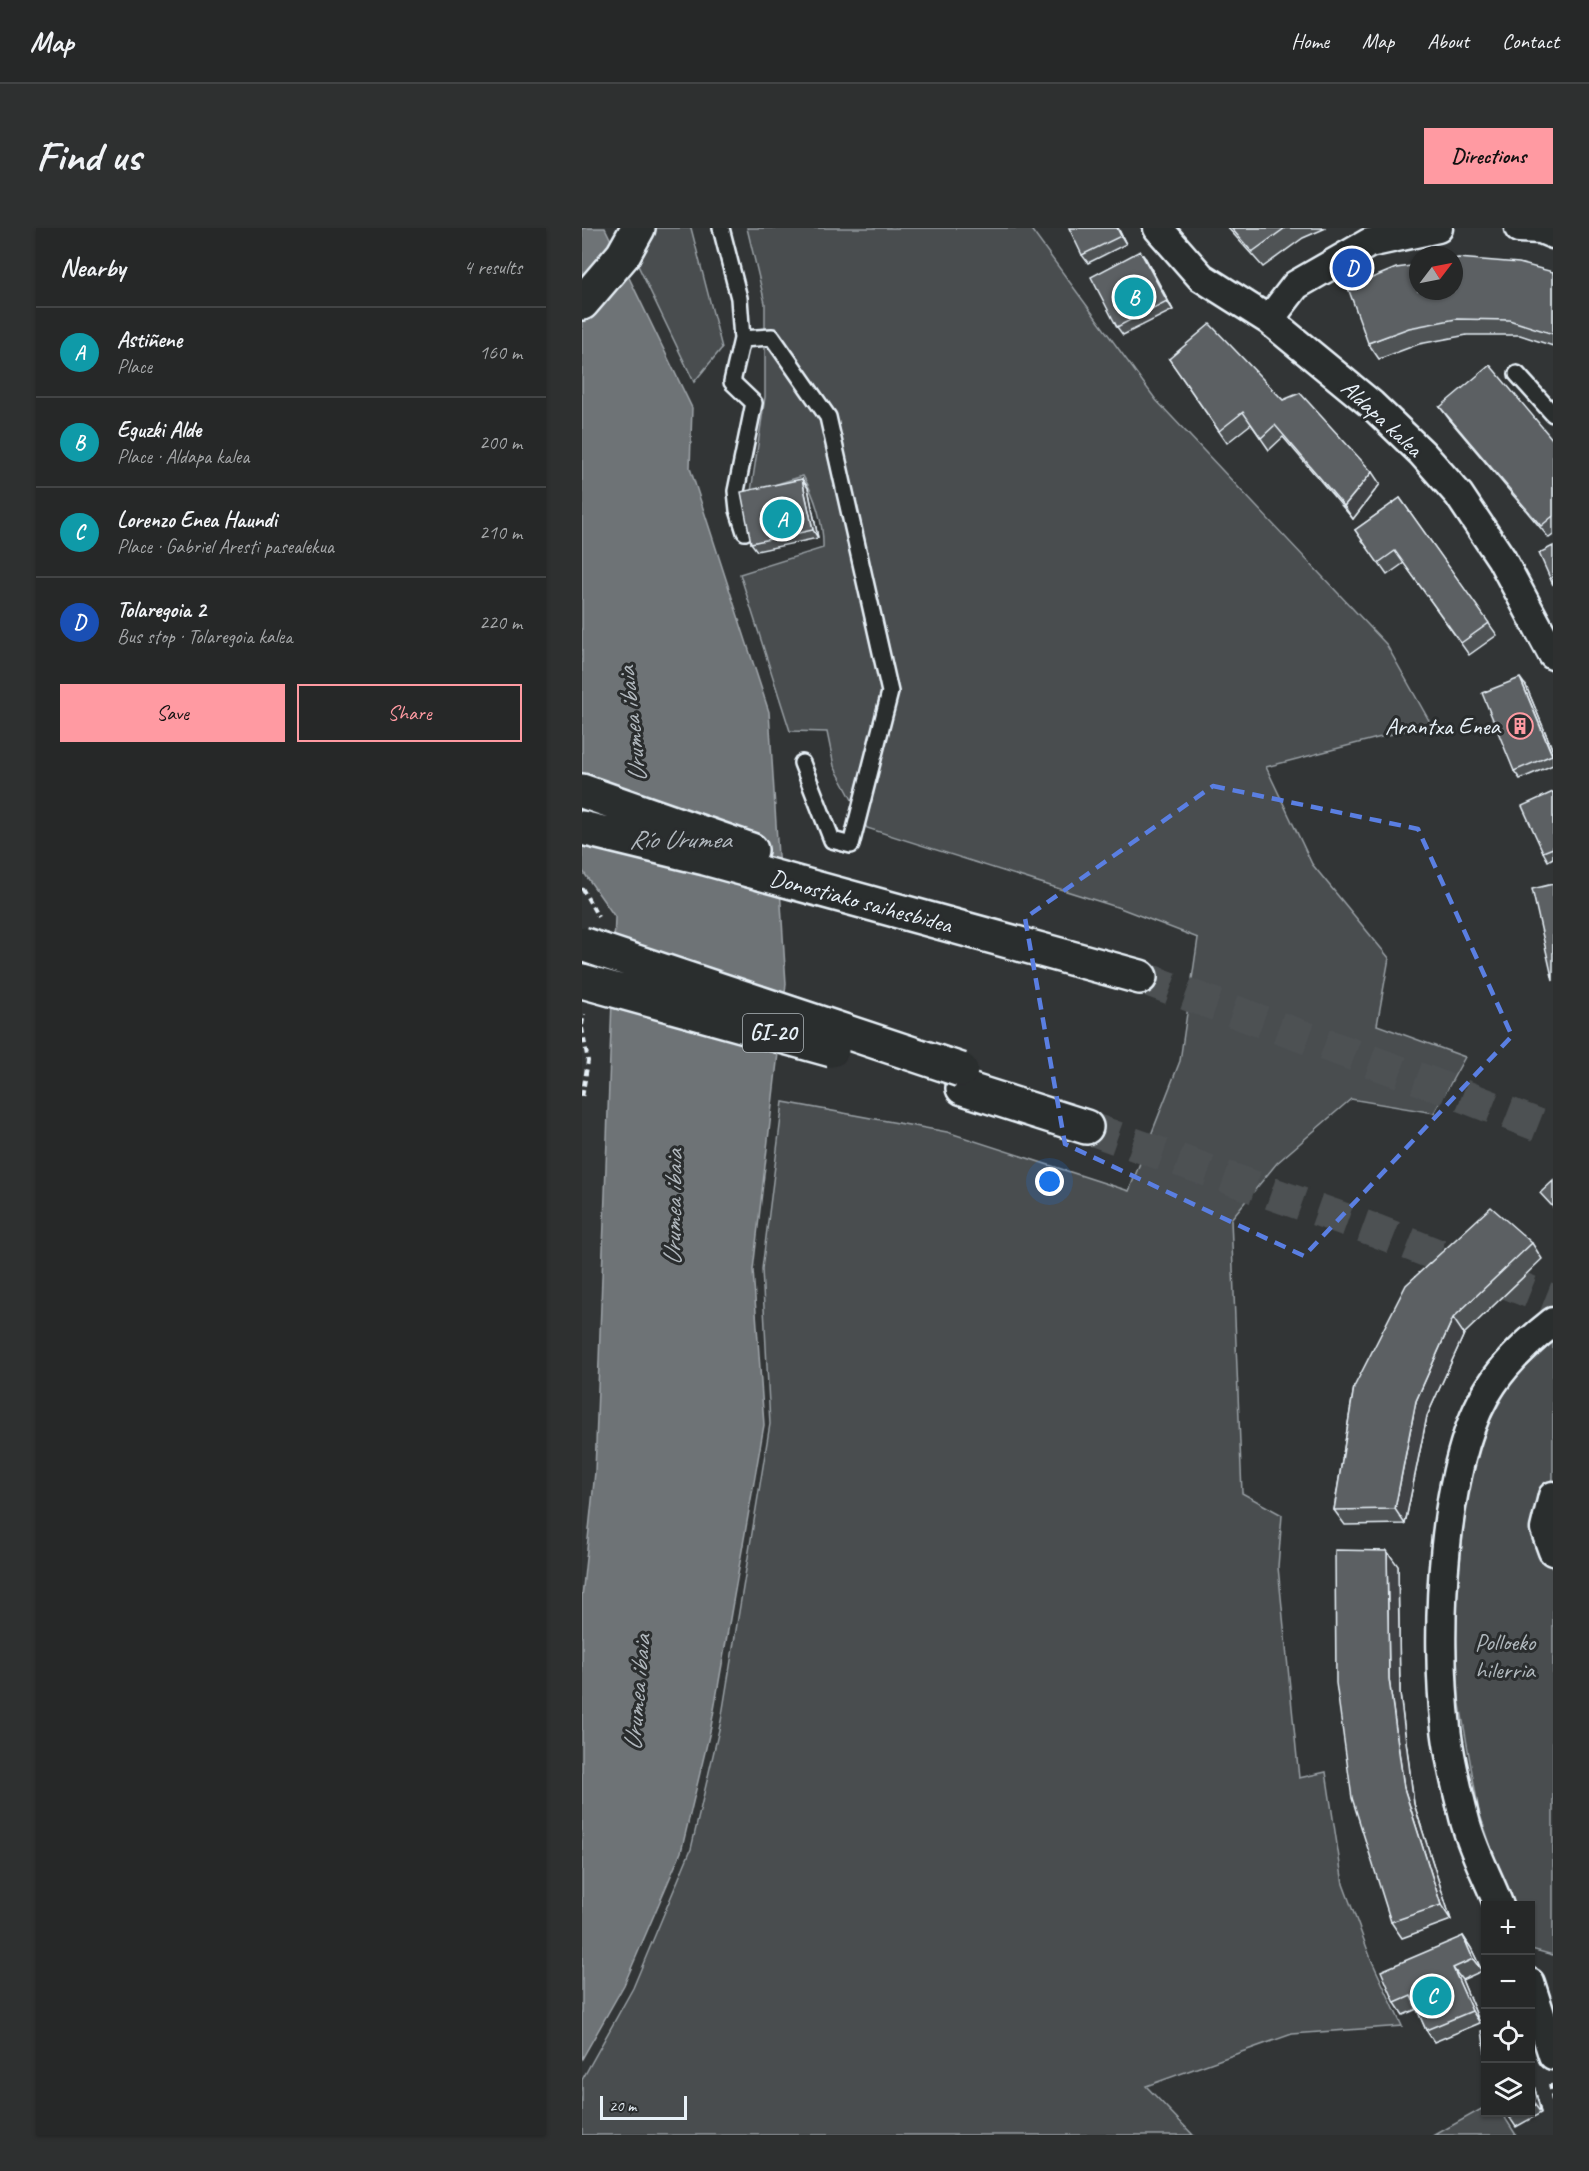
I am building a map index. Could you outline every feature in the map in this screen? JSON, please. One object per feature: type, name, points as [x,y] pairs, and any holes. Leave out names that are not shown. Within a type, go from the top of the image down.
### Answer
[{"type":"main road","points":[[582,303],[623,255],[638,228]]},
{"type":"main road","points":[[582,791],[759,853],[814,888]]},
{"type":"main road","name":"Donostiako saihesbidea","points":[[582,828],[814,888],[1140,977]]},
{"type":"main road","points":[[582,944],[962,1079]]},
{"type":"main road","name":"GI-20","points":[[582,981],[962,1079],[1019,1105],[1086,1127]]},
{"type":"street","points":[[1269,320],[1296,285],[1369,243],[1438,228]]},
{"type":"street","points":[[1519,228],[1541,230],[1553,234]]},
{"type":"street","name":"Aldapa kalea","points":[[1165,231],[1201,277],[1269,320],[1371,404],[1422,453],[1459,495],[1501,558],[1553,655]]},
{"type":"street","points":[[1497,1901],[1465,1820],[1446,1729],[1442,1581],[1451,1511],[1466,1440],[1492,1384],[1527,1343],[1553,1322]]},
{"type":"street","points":[[1553,1496],[1545,1529],[1553,1551]]},
{"type":"street","points":[[1541,1998],[1553,2055]]},
{"type":"lane","points":[[721,228],[740,298],[742,339],[732,382],[754,403],[736,491],[738,510],[745,532]]},
{"type":"lane","points":[[742,339],[771,337],[828,417],[890,692],[851,845],[832,840],[802,763]]},
{"type":"lane","points":[[1517,374],[1553,414]]},
{"type":"path","points":[[582,1029],[583,1046],[588,1061],[582,1098]]},
{"type":"highlighted area","points":[[1213,786],[1418,829],[1512,1036],[1304,1256],[1065,1144],[1025,918]]},
{"type":"green space","points":[[620,228],[691,228],[722,348],[694,382]]},
{"type":"green space","points":[[747,228],[1030,228],[1156,400],[1386,644],[1431,724],[1266,767],[1312,864],[1389,958],[1377,1025],[1465,1057],[1434,1113],[1351,1099],[1277,1163],[1231,1219],[1242,1493],[1282,1515],[1278,1567],[1299,1778],[1326,1772],[1343,1884],[1371,1959],[1402,2026],[1292,2034],[1146,2086],[1193,2135],[582,2135],[582,2080],[633,1988],[691,1849],[721,1721],[770,1424],[762,1269],[783,1102],[947,1132],[1129,1191],[1180,1061],[1198,938],[1120,908],[867,828],[834,766],[827,732],[790,731],[740,574],[823,548],[823,539],[818,511],[803,476],[751,492],[765,397],[765,303]]},
{"type":"green space","name":"Polloeko hilerria","points":[[1553,1342],[1553,1955],[1535,1950],[1535,1901],[1510,1901],[1479,1812],[1459,1699],[1455,1613],[1465,1514],[1478,1442],[1513,1379]]},
{"type":"green space","points":[[1481,2109],[1481,2117],[1505,2117],[1516,2135],[1435,2135]]},
{"type":"water","name":"Río Urumea","points":[[582,228],[605,228],[692,408],[690,468],[769,712],[786,984],[753,1270],[764,1425],[711,1727],[681,1852],[624,1985],[582,2059],[582,1597],[595,1472],[615,917],[582,870]]},
{"type":"building","points":[[1069,228],[1117,228],[1121,236],[1082,255]]},
{"type":"building","points":[[1231,228],[1285,228],[1252,252]]},
{"type":"building","points":[[1140,251],[1167,301],[1117,327],[1091,277]]},
{"type":"building","points":[[1463,258],[1519,263],[1553,272],[1553,334],[1509,320],[1456,319],[1409,328],[1368,343],[1348,288],[1396,268],[1409,266],[1409,300],[1463,300]]},
{"type":"building","points":[[1210,324],[1283,400],[1300,393],[1372,472],[1344,506],[1275,425],[1261,438],[1243,412],[1219,431],[1169,359]]},
{"type":"building","points":[[1490,365],[1553,440],[1553,516],[1541,526],[1440,407]]},
{"type":"building","points":[[802,479],[813,530],[751,543],[741,492]]},
{"type":"building","points":[[1400,498],[1489,623],[1461,643],[1395,551],[1378,563],[1355,530]]},
{"type":"building","points":[[1553,546],[1553,585],[1539,553]]},
{"type":"building","name":"Arantxa Enea","points":[[1520,678],[1552,755],[1514,771],[1482,693]]},
{"type":"building","points":[[1553,792],[1553,848],[1543,852],[1522,806]]},
{"type":"building","points":[[1553,884],[1553,981],[1532,889]]},
{"type":"building","points":[[1553,1181],[1553,1207],[1540,1193]]},
{"type":"building","points":[[1491,1207],[1532,1243],[1453,1318],[1416,1401],[1395,1509],[1334,1510],[1354,1387],[1406,1285]]},
{"type":"building","points":[[1335,1550],[1387,1551],[1389,1679],[1404,1788],[1441,1905],[1391,1922],[1352,1798],[1336,1683]]},
{"type":"building","points":[[1463,1936],[1473,1959],[1453,1968],[1472,2011],[1426,2030],[1411,1996],[1395,2003],[1381,1971]]},
{"type":"tunnel","points":[[1140,977],[1433,1084],[1553,1131]]},
{"type":"tunnel","points":[[1086,1127],[1377,1231],[1553,1301]]},
{"type":"place","name":"Tolaregoia 2","points":[[1352,268]]},
{"type":"place","name":"Eguzki Alde","points":[[1134,297]]},
{"type":"place","name":"Astiñene","points":[[782,519]]},
{"type":"place","name":"Arantxa Enea","points":[[1520,726]]},
{"type":"place","name":"Lorenzo Enea Haundi","points":[[1432,1996]]},
{"type":"water label","name":"Urumea ibaia","points":[[632,725]]},
{"type":"water label","name":"Urumea ibaia","points":[[673,1208]]},
{"type":"water label","name":"Urumea ibaia","points":[[637,1693]]}]
